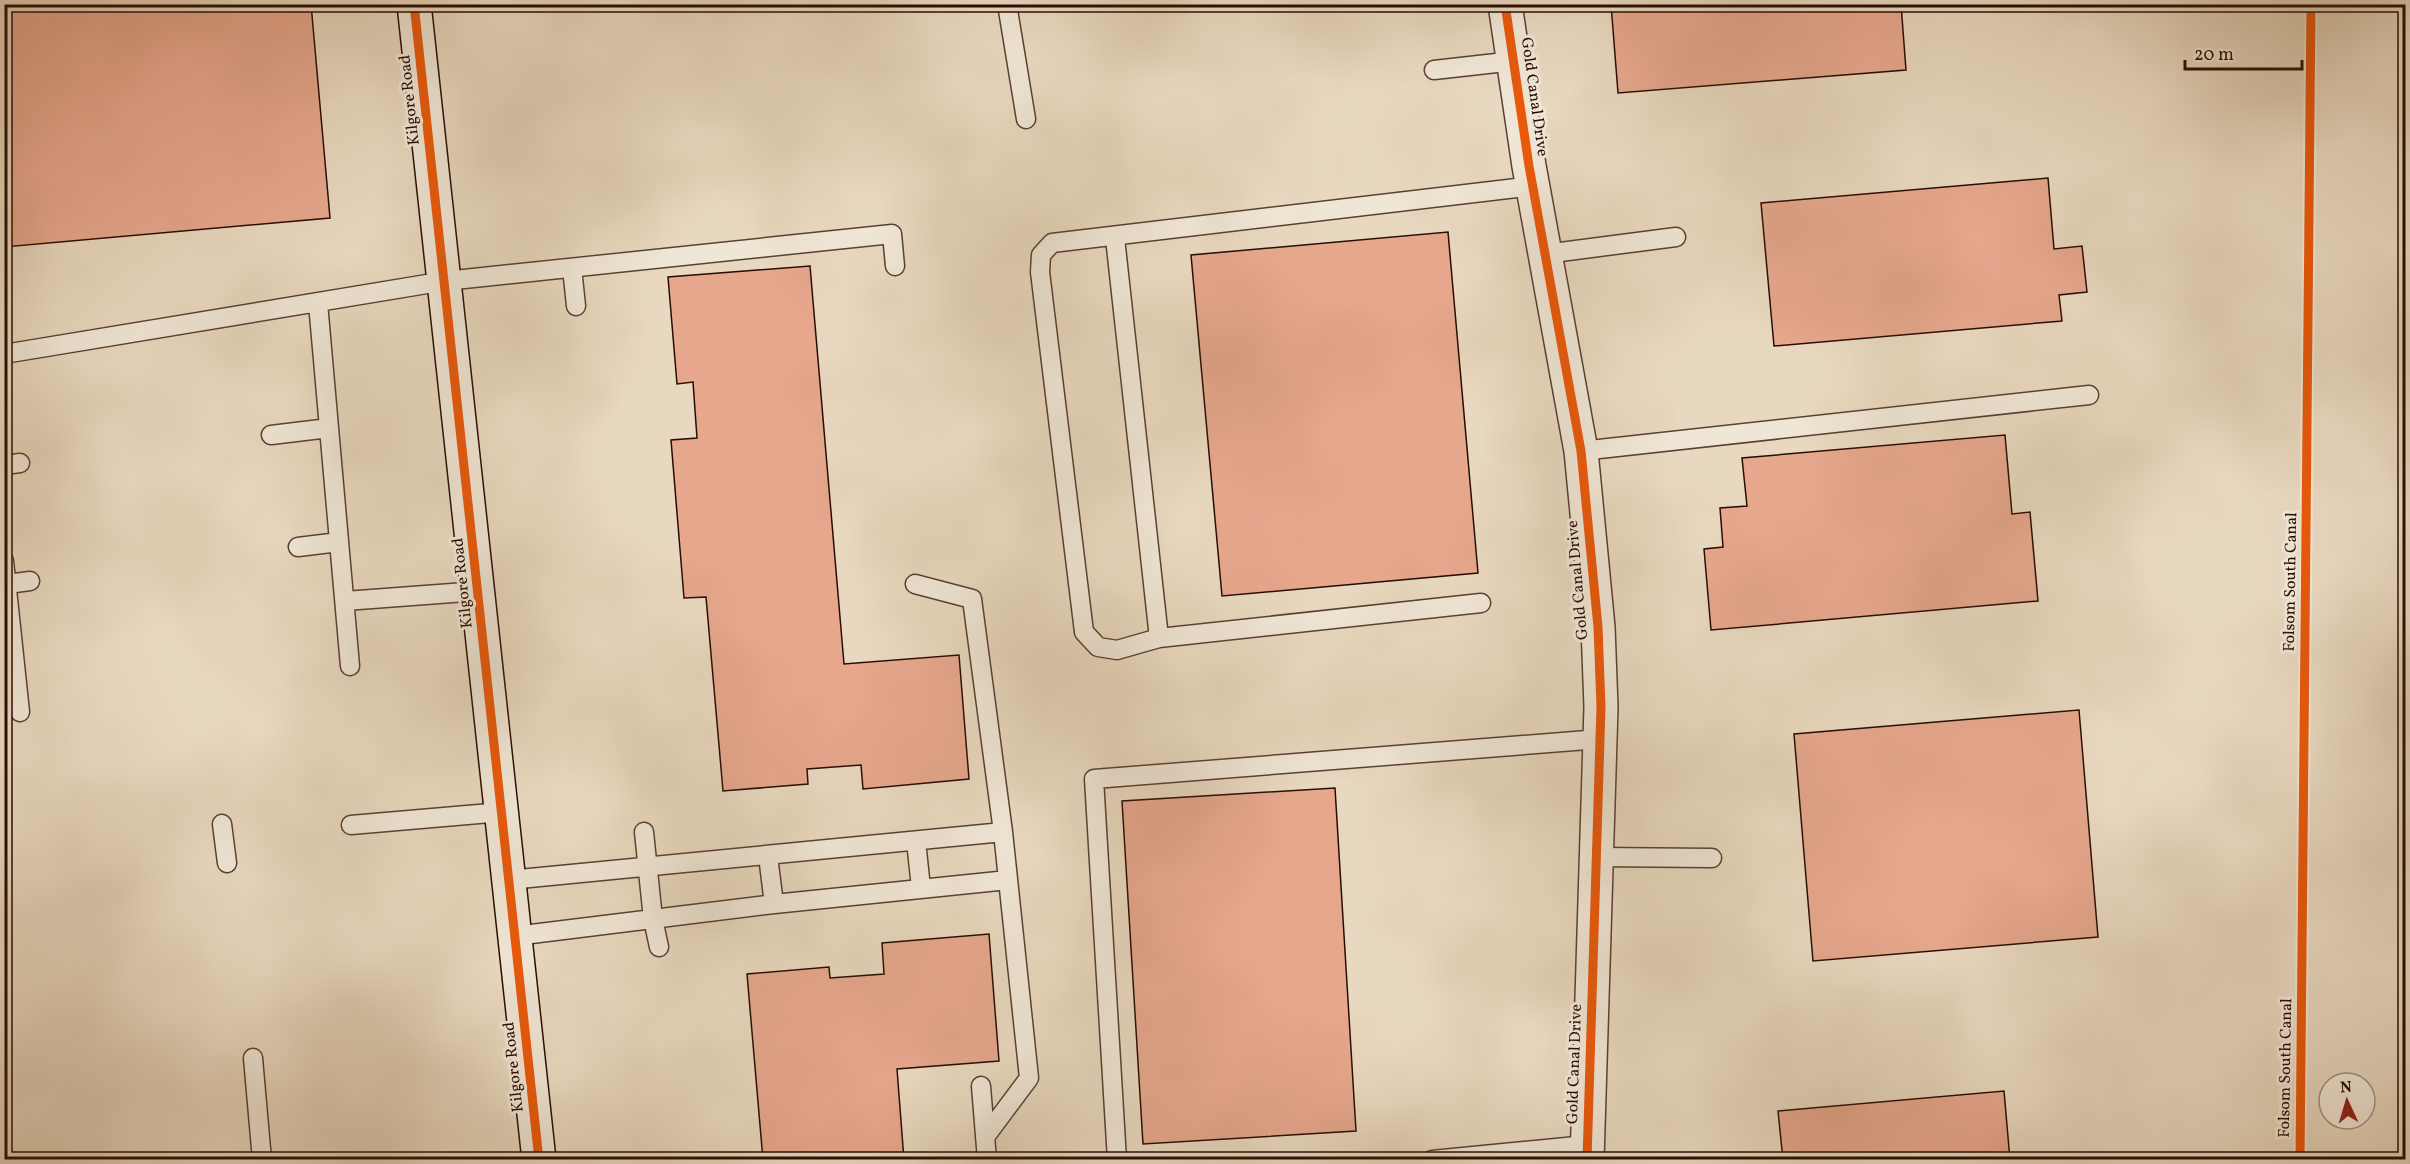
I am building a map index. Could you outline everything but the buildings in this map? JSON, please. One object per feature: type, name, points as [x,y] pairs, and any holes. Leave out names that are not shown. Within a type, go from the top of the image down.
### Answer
[{"type":"street","name":"Kilgore Road","points":[[414,4],[539,1160]]},
{"type":"street","name":"Gold Canal Drive","points":[[1505,4],[1533,186],[1581,451],[1598,627],[1600,739],[1587,1152]]},
{"type":"lane","points":[[1007,4],[1026,119]]},
{"type":"lane","points":[[1434,70],[1514,61]]},
{"type":"lane","points":[[1481,603],[1159,638],[1117,650],[1098,647],[1084,632],[1040,272],[1041,255],[1052,243],[1114,238],[1533,186]]},
{"type":"lane","points":[[4,354],[445,281],[892,234],[895,266]]},
{"type":"lane","points":[[1545,254],[1676,237]]},
{"type":"lane","points":[[1114,238],[1159,638]]},
{"type":"lane","points":[[572,268],[576,306]]},
{"type":"lane","points":[[318,303],[350,666]]},
{"type":"lane","points":[[1581,451],[2089,395]]},
{"type":"lane","points":[[271,435],[329,428]]},
{"type":"lane","points":[[298,548],[339,542]]},
{"type":"lane","points":[[4,561],[20,712]]},
{"type":"lane","points":[[7,584],[30,581]]},
{"type":"lane","points":[[915,584],[972,598],[1003,832],[1029,1078],[985,1137]]},
{"type":"lane","points":[[345,601],[478,591]]},
{"type":"lane","points":[[1117,1160],[1094,779],[1600,739]]},
{"type":"lane","points":[[351,825],[502,812]]},
{"type":"lane","points":[[222,824],[227,863]]},
{"type":"lane","points":[[644,832],[652,919],[659,947]]},
{"type":"lane","points":[[509,880],[1003,832]]},
{"type":"lane","points":[[916,841],[921,888]]},
{"type":"lane","points":[[768,856],[774,904]]},
{"type":"lane","points":[[1597,857],[1712,858]]},
{"type":"lane","points":[[515,936],[774,904],[1008,880]]},
{"type":"lane","points":[[253,1058],[262,1160]]},
{"type":"lane","points":[[981,1086],[987,1160]]},
{"type":"lane","points":[[1432,1160],[1587,1152]]},
{"type":"cycle path","points":[[414,4],[539,1160]]},
{"type":"cycle path","points":[[1505,4],[1529,166],[1581,451],[1598,627],[1601,707],[1587,1160]]},
{"type":"cycle path","name":"Folsom South Canal","points":[[2300,1160],[2311,4]]}]
